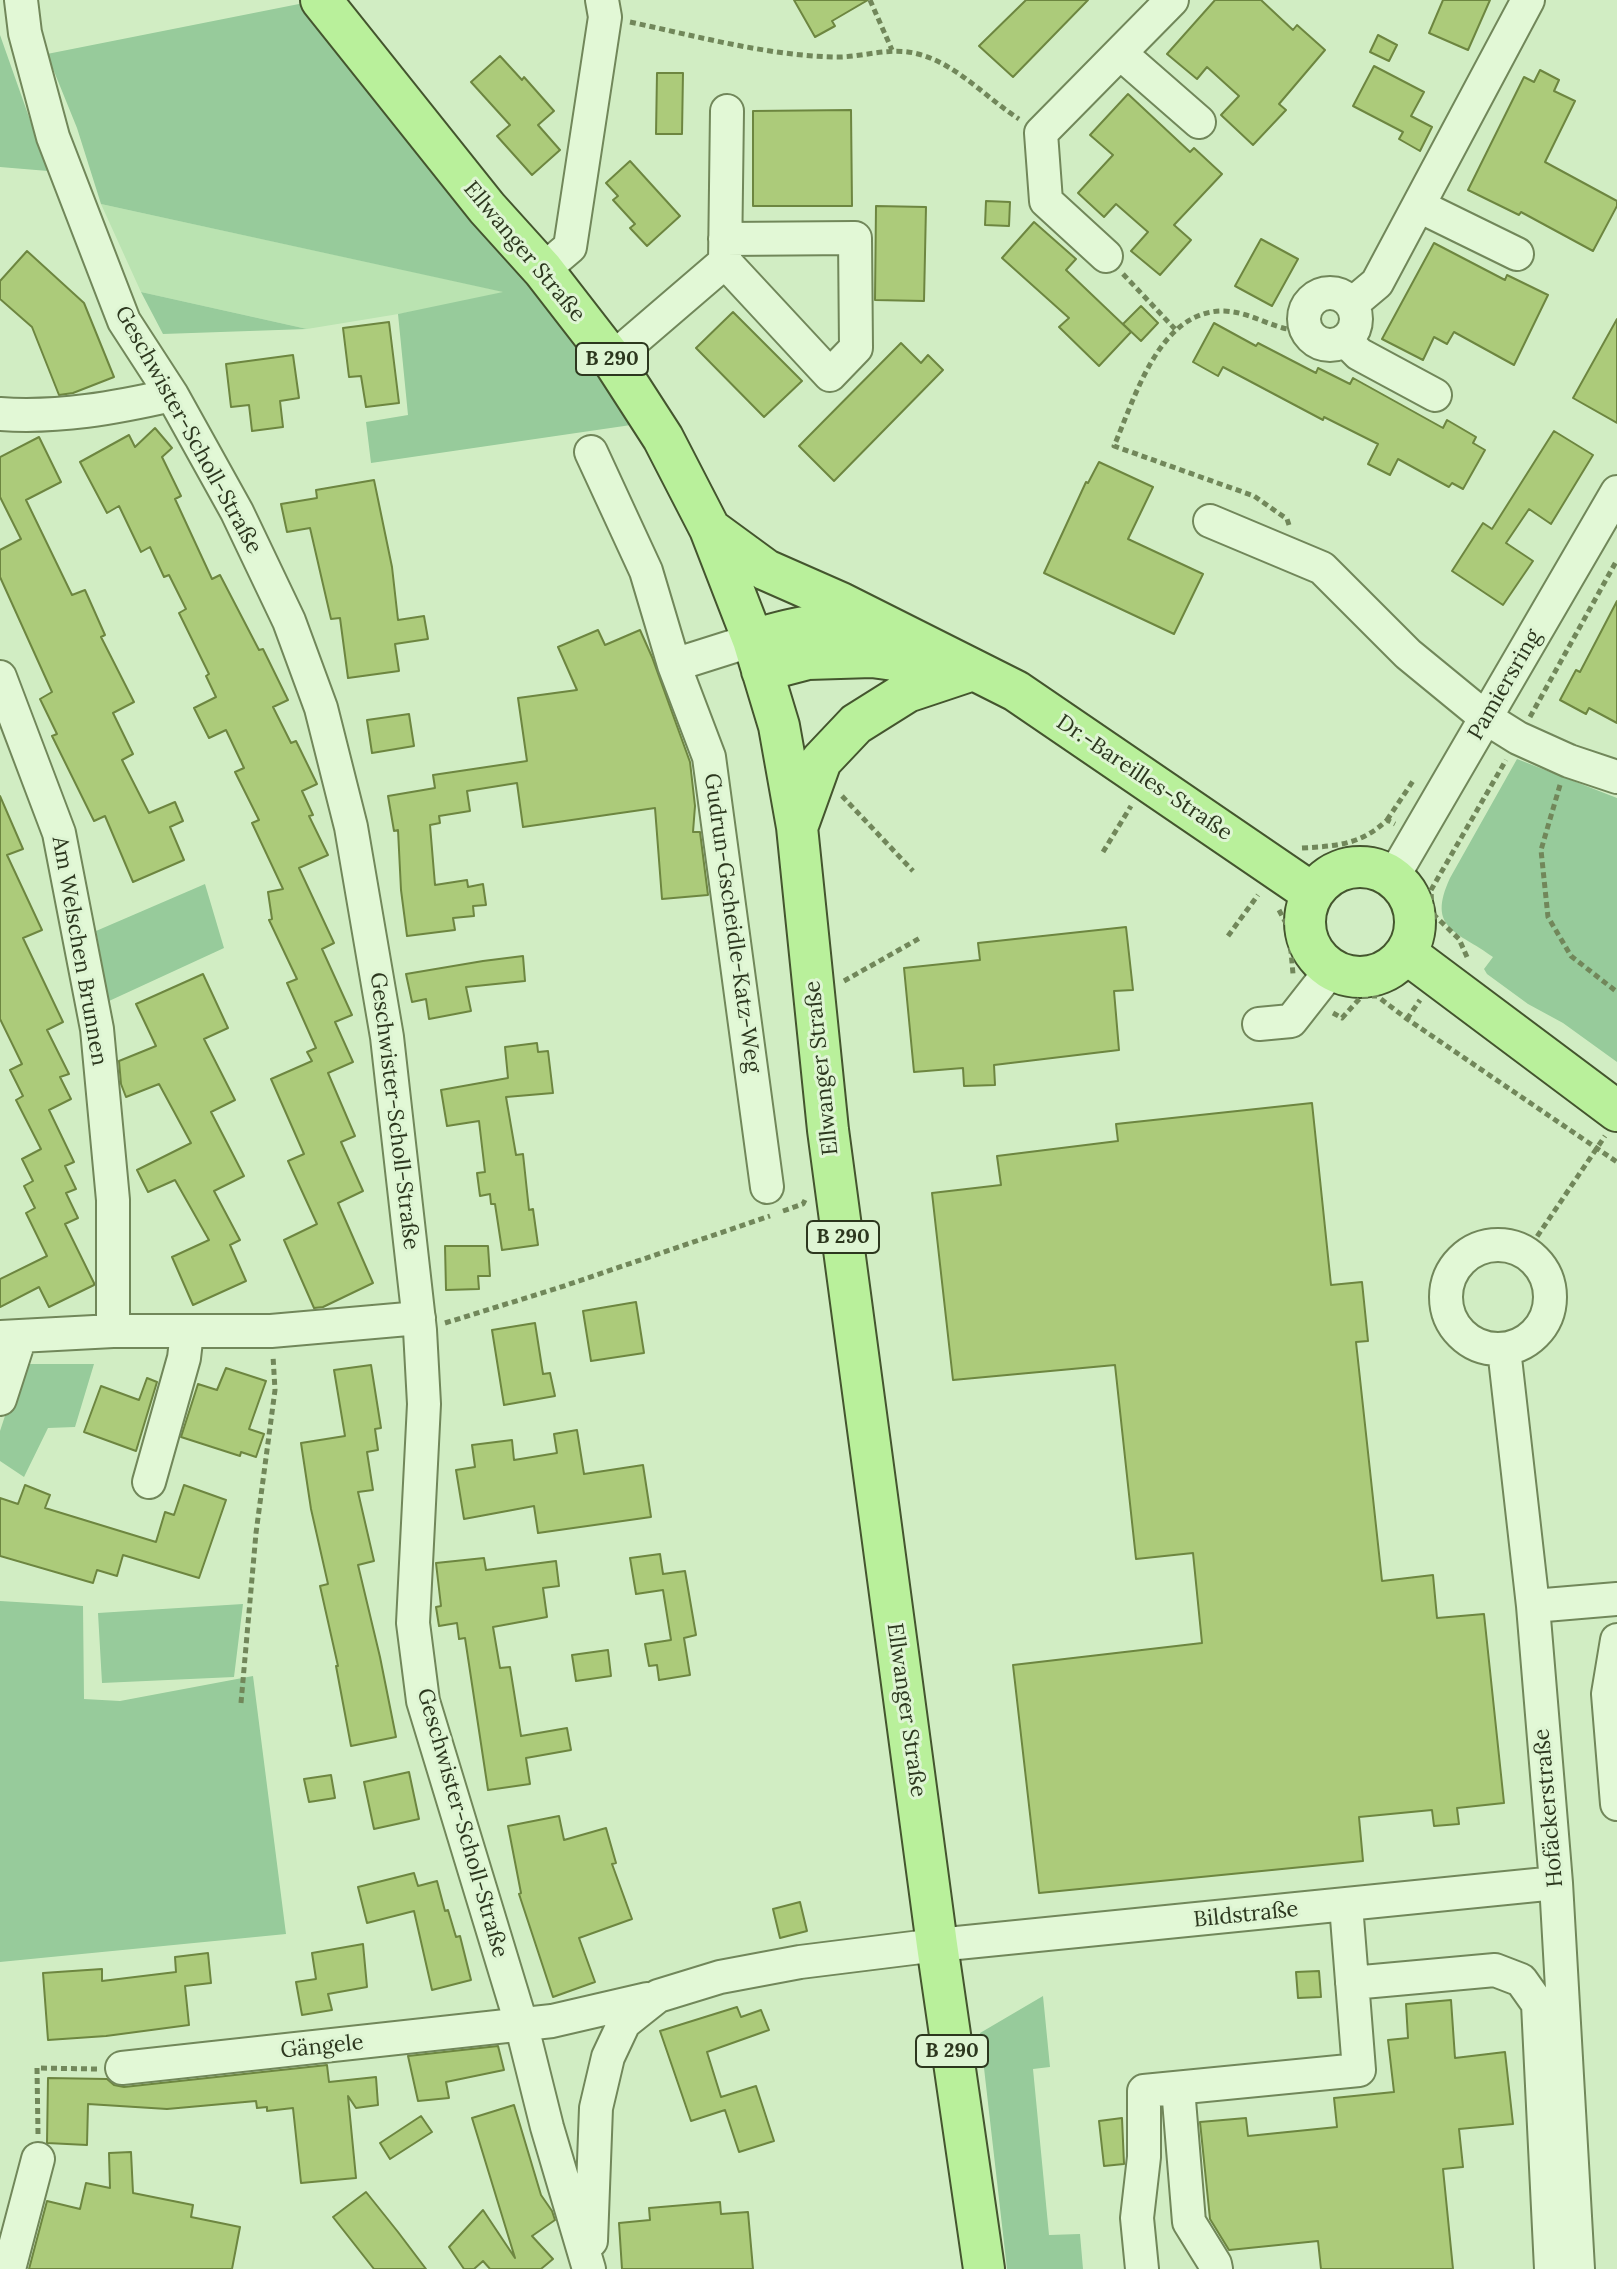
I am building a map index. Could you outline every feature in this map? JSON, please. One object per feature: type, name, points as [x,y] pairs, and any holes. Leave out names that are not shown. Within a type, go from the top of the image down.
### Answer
[{"type":"main road","name":"Ellwanger Straße","points":[[321,0],[477,197],[543,270],[612,359],[663,438],[710,529],[758,656],[779,726],[797,827],[828,1130],[937,1945],[984,2269]]},
{"type":"main road","name":"Dr.-Bareilles-Straße","points":[[710,529],[766,570],[841,603],[1016,691],[1312,893]]},
{"type":"main road","name":"Dr.-Bareilles-Straße","points":[[758,656],[799,625],[861,625],[912,639]]},
{"type":"main road","name":"Dr.-Bareilles-Straße","points":[[758,656],[808,659],[872,657],[973,670]]},
{"type":"main road","points":[[797,827],[821,761],[856,724],[907,692],[973,670]]},
{"type":"main road","points":[[1349,868],[1376,869],[1393,877],[1405,889],[1414,912],[1413,938],[1406,953],[1381,974],[1364,978],[1347,976],[1311,987],[1318,959],[1308,944],[1304,927],[1305,909],[1312,893],[1324,879],[1349,868]]},
{"type":"main road","points":[[1406,953],[1614,1120]]},
{"type":"street","name":"Geschwister-Scholl-Straße","points":[[21,0],[25,33],[59,151],[124,321],[172,395],[237,512],[289,621],[321,708],[351,827],[387,1037],[420,1324],[424,1404],[413,1623],[423,1701],[521,2023],[547,2127],[590,2269]]},
{"type":"street","points":[[1106,256],[1046,201],[1041,133],[1172,0]]},
{"type":"street","points":[[1352,304],[1377,283],[1528,0]]},
{"type":"street","points":[[543,270],[570,247],[604,9]]},
{"type":"street","points":[[1120,53],[1199,122]]},
{"type":"street","points":[[612,359],[725,251],[855,238],[856,348],[830,375],[725,251],[727,111]]},
{"type":"street","points":[[1419,206],[1517,254]]},
{"type":"street","points":[[1339,294],[1352,304],[1356,319],[1351,334],[1345,340],[1329,345],[1321,343],[1307,331],[1305,313],[1315,298],[1339,294]]},
{"type":"street","points":[[1345,340],[1359,354],[1435,395]]},
{"type":"street","points":[[0,414],[58,415],[106,410],[172,395]]},
{"type":"street","name":"Gudrun-Gscheidle-Katz-Weg","points":[[591,452],[646,571],[674,665],[709,757],[767,1187]]},
{"type":"street","name":"Pamiersring","points":[[1393,877],[1617,492]]},
{"type":"street","points":[[1210,521],[1322,568],[1408,654],[1486,718],[1518,738],[1569,761],[1617,777]]},
{"type":"street","points":[[674,665],[758,656]]},
{"type":"street","name":"Am Welschen Brunnen","points":[[0,677],[59,833],[97,1029],[113,1200],[113,1331]]},
{"type":"street","points":[[1259,1024],[1291,1021],[1311,987]]},
{"type":"street","points":[[1494,1245],[1526,1253],[1546,1277],[1550,1293],[1549,1308],[1543,1323],[1533,1336],[1504,1349],[1488,1348],[1472,1342],[1459,1332],[1450,1318],[1446,1302],[1447,1285],[1453,1270],[1464,1257],[1494,1245]]},
{"type":"street","points":[[0,1399],[10,1337],[113,1331],[271,1331],[420,1324]]},
{"type":"street","points":[[149,1482],[184,1358],[187,1332]]},
{"type":"street","name":"Hofäckerstraße","points":[[1504,1349],[1533,1606],[1556,1883],[1578,2269]]},
{"type":"street","points":[[1533,1606],[1617,1599]]},
{"type":"street","points":[[1617,1640],[1608,1694],[1617,1804]]},
{"type":"street","name":"Bildstraße","points":[[937,1945],[1556,1883]]},
{"type":"street","points":[[1142,2269],[1137,2218],[1144,2157],[1144,2091],[1359,2070],[1346,1905]]},
{"type":"street","name":"Geschwister-Scholl-Straße","points":[[590,2269],[596,2108],[608,2057],[624,2023],[658,1996],[720,1977],[800,1962],[937,1945]]},
{"type":"street","points":[[1352,1983],[1495,1970],[1521,1980],[1538,2004],[1551,2269]]},
{"type":"street","name":"Gängele","points":[[122,2068],[552,2021],[658,1996]]},
{"type":"street","points":[[1178,2088],[1189,2222],[1216,2269]]},
{"type":"street","points":[[9,2269],[38,2159]]},
{"type":"path","points":[[870,0],[892,50]]},
{"type":"path","points":[[604,9],[777,52],[836,58],[892,50],[918,54],[948,65],[992,101],[1041,133]]},
{"type":"path","points":[[1106,256],[1175,329]]},
{"type":"path","points":[[1302,560],[1287,519],[1254,496],[1114,446],[1154,356],[1175,329],[1194,318],[1221,311],[1247,314],[1283,328],[1307,331]]},
{"type":"path","points":[[1569,761],[1541,850],[1548,917],[1571,956],[1617,992]]},
{"type":"path","points":[[839,792],[913,871]]},
{"type":"path","points":[[1123,795],[1144,809]]},
{"type":"path","points":[[1103,852],[1133,802]]},
{"type":"path","points":[[1278,870],[1295,849],[1340,845],[1372,834],[1387,820],[1449,859]]},
{"type":"path","points":[[1228,936],[1260,892],[1279,908],[1311,987],[1342,1018],[1362,996],[1377,996],[1617,1162]]},
{"type":"path","points":[[833,987],[920,938]]},
{"type":"path","points":[[1526,1253],[1614,1120]]},
{"type":"path","points":[[420,1324],[558,1288],[803,1204],[808,1194]]},
{"type":"path","points":[[241,1703],[256,1533],[275,1390],[271,1331]]},
{"type":"path","points":[[38,2159],[37,2068],[122,2068]]},
{"type":"green space","points":[[304,3],[505,257],[557,317],[631,425],[371,463],[366,422],[408,415],[398,314],[503,292],[101,204],[77,128],[47,54]]},
{"type":"green space","points":[[0,35],[48,171],[0,167]]},
{"type":"green space","points":[[101,204],[505,292],[435,308],[307,329],[141,292]]},
{"type":"green space","points":[[141,292],[307,329],[163,334]]},
{"type":"green space","points":[[1517,759],[1617,798],[1617,1062],[1487,974],[1484,969],[1493,957],[1458,934],[1444,919],[1444,895],[1450,878]]},
{"type":"green space","points":[[205,884],[224,948],[109,1001],[96,931]]},
{"type":"green space","points":[[22,1364],[94,1364],[75,1427],[48,1428],[24,1477],[0,1461],[0,1431]]},
{"type":"green space","points":[[0,1601],[83,1606],[84,1699],[120,1701],[253,1676],[286,1934],[0,1962]]},
{"type":"green space","points":[[243,1604],[234,1677],[102,1683],[98,1613]]},
{"type":"green space","points":[[1043,1996],[1050,2067],[1033,2069],[1049,2235],[1080,2234],[1083,2269],[1007,2269],[980,2033]]},
{"type":"building","points":[[794,0],[868,0],[832,21],[835,26],[815,37]]},
{"type":"building","points":[[1026,0],[1088,0],[1013,77],[979,46]]},
{"type":"building","points":[[1215,0],[1261,0],[1293,30],[1297,25],[1325,50],[1279,104],[1286,110],[1253,145],[1221,115],[1239,96],[1207,67],[1197,79],[1167,54]]},
{"type":"building","points":[[1443,0],[1490,0],[1468,50],[1429,33]]},
{"type":"building","points":[[1378,35],[1397,45],[1389,61],[1370,52]]},
{"type":"building","points":[[500,56],[522,80],[524,77],[554,111],[538,125],[560,150],[532,175],[497,136],[510,125],[471,82]]},
{"type":"building","points":[[1374,66],[1424,92],[1411,116],[1432,127],[1420,151],[1399,139],[1403,132],[1353,106]]},
{"type":"building","points":[[1540,70],[1559,80],[1554,91],[1575,101],[1545,162],[1617,201],[1593,251],[1521,212],[1519,215],[1468,190],[1524,77],[1534,82]]},
{"type":"building","points":[[657,73],[683,73],[682,134],[656,134]]},
{"type":"building","points":[[1128,94],[1190,152],[1194,148],[1222,174],[1174,225],[1191,240],[1160,275],[1131,251],[1148,232],[1116,204],[1104,217],[1078,193],[1113,155],[1090,135]]},
{"type":"building","points":[[851,110],[852,206],[753,206],[753,111]]},
{"type":"building","points":[[630,161],[680,216],[647,246],[630,228],[635,224],[613,200],[618,196],[606,183]]},
{"type":"building","points":[[986,201],[1010,202],[1009,226],[985,225]]},
{"type":"building","points":[[876,206],[926,207],[924,301],[875,300]]},
{"type":"building","points":[[1034,222],[1076,259],[1066,270],[1131,332],[1099,366],[1059,327],[1069,318],[1002,258]]},
{"type":"building","points":[[1261,239],[1298,259],[1272,306],[1235,286]]},
{"type":"building","points":[[1434,243],[1505,280],[1507,275],[1548,295],[1514,365],[1454,332],[1447,344],[1434,337],[1423,360],[1382,339]]},
{"type":"building","points":[[27,251],[84,303],[114,377],[73,393],[59,395],[32,327],[0,299],[0,281]]},
{"type":"building","points":[[1141,306],[1158,323],[1141,341],[1123,324]]},
{"type":"building","points":[[733,312],[802,381],[764,417],[696,348]]},
{"type":"building","points":[[1617,319],[1617,423],[1573,398]]},
{"type":"building","points":[[389,322],[399,403],[366,407],[361,376],[349,377],[343,328]]},
{"type":"building","points":[[1214,323],[1316,373],[1318,368],[1350,384],[1353,378],[1443,428],[1447,420],[1476,437],[1473,443],[1485,450],[1463,489],[1452,483],[1449,487],[1398,459],[1390,475],[1368,464],[1378,444],[1324,417],[1323,420],[1223,367],[1218,376],[1193,362]]},
{"type":"building","points":[[901,343],[921,363],[928,355],[943,370],[834,481],[799,446]]},
{"type":"building","points":[[293,355],[299,398],[280,401],[283,427],[252,431],[249,405],[231,407],[226,364]]},
{"type":"building","points":[[155,428],[172,448],[162,457],[181,496],[175,499],[212,579],[220,575],[259,650],[263,649],[288,700],[273,707],[291,743],[296,741],[317,784],[302,791],[313,815],[309,816],[328,855],[299,868],[334,943],[322,949],[352,1015],[335,1022],[353,1062],[328,1073],[355,1136],[341,1142],[363,1191],[338,1203],[373,1283],[323,1307],[314,1308],[284,1240],[317,1224],[288,1161],[304,1154],[271,1079],[312,1061],[307,1052],[316,1048],[287,983],[297,979],[269,920],[272,919],[268,892],[283,889],[252,823],[259,820],[235,772],[244,768],[226,730],[209,738],[194,708],[216,697],[206,676],[209,674],[179,613],[186,609],[169,575],[164,577],[150,547],[141,552],[119,506],[107,513],[80,462],[129,435],[135,447]]},
{"type":"building","points":[[1554,431],[1593,455],[1551,524],[1529,509],[1506,543],[1533,561],[1503,605],[1452,571],[1483,523],[1492,529]]},
{"type":"building","points":[[39,437],[61,482],[26,500],[72,595],[85,590],[105,635],[101,637],[134,702],[113,713],[133,754],[122,760],[149,813],[175,802],[183,821],[170,827],[184,860],[133,882],[105,816],[94,821],[52,736],[57,734],[40,699],[52,692],[0,577],[0,550],[21,539],[0,497],[0,457]]},
{"type":"building","points":[[1099,462],[1153,487],[1128,539],[1203,574],[1174,634],[1044,573],[1086,482]]},
{"type":"building","points":[[374,480],[392,567],[398,620],[424,616],[428,639],[395,644],[399,671],[348,678],[340,618],[331,619],[310,528],[287,532],[281,504],[317,498],[316,490]]},
{"type":"building","points":[[1617,601],[1617,723],[1589,708],[1586,714],[1560,700],[1576,670],[1580,672]]},
{"type":"building","points":[[598,630],[605,645],[640,630],[652,657],[690,762],[695,806],[693,832],[700,832],[708,895],[662,899],[655,808],[523,827],[517,783],[467,791],[470,811],[439,816],[440,823],[430,825],[435,885],[467,880],[468,887],[483,884],[486,905],[473,906],[474,916],[453,918],[455,930],[407,936],[398,830],[394,831],[388,796],[435,788],[433,775],[527,761],[518,698],[577,690],[558,647]]},
{"type":"building","points":[[409,714],[414,746],[372,753],[367,720]]},
{"type":"building","points":[[0,796],[23,849],[7,855],[42,930],[23,938],[63,1022],[47,1030],[69,1074],[60,1077],[71,1099],[49,1110],[74,1162],[65,1166],[76,1189],[66,1193],[78,1218],[65,1224],[94,1283],[49,1307],[39,1287],[0,1307],[0,1279],[47,1256],[26,1213],[35,1208],[24,1186],[33,1181],[22,1159],[41,1149],[16,1100],[23,1096],[10,1070],[22,1064],[0,1019]]},
{"type":"building","points":[[1126,927],[1133,990],[1114,991],[1119,1050],[994,1065],[995,1085],[964,1086],[963,1068],[914,1072],[904,968],[980,960],[978,943]]},
{"type":"building","points":[[523,956],[525,981],[466,987],[471,1011],[429,1019],[426,999],[412,1002],[406,974]]},
{"type":"building","points":[[203,974],[228,1028],[204,1039],[235,1100],[211,1112],[244,1176],[214,1191],[240,1240],[230,1245],[246,1281],[193,1305],[172,1257],[209,1240],[175,1180],[148,1192],[137,1170],[191,1143],[159,1084],[126,1097],[121,1084],[119,1061],[156,1046],[136,1004]]},
{"type":"building","points":[[537,1043],[538,1052],[548,1051],[553,1093],[506,1097],[516,1155],[523,1154],[529,1210],[533,1209],[538,1245],[502,1250],[495,1204],[491,1204],[490,1194],[480,1196],[477,1173],[485,1172],[479,1121],[447,1126],[441,1090],[508,1078],[505,1047]]},
{"type":"building","points":[[1312,1103],[1331,1285],[1362,1282],[1368,1341],[1356,1342],[1382,1581],[1433,1575],[1437,1618],[1484,1614],[1504,1803],[1457,1808],[1459,1824],[1434,1826],[1432,1810],[1359,1817],[1363,1861],[1039,1893],[1013,1665],[1202,1643],[1193,1553],[1136,1559],[1115,1365],[953,1380],[932,1193],[1001,1185],[997,1156],[1118,1141],[1116,1124]]},
{"type":"building","points":[[445,1246],[488,1246],[490,1276],[478,1276],[479,1289],[446,1290]]},
{"type":"building","points":[[636,1302],[644,1353],[591,1361],[583,1311]]},
{"type":"building","points":[[535,1323],[543,1374],[550,1373],[555,1396],[504,1405],[492,1330]]},
{"type":"building","points":[[371,1365],[381,1428],[375,1429],[378,1450],[367,1452],[373,1490],[358,1492],[374,1561],[358,1565],[396,1737],[351,1746],[338,1666],[320,1586],[328,1584],[311,1509],[301,1443],[345,1436],[334,1370]]},
{"type":"building","points":[[226,1368],[266,1381],[249,1429],[264,1434],[256,1457],[241,1452],[240,1456],[181,1437],[198,1384],[217,1390]]},
{"type":"building","points":[[147,1378],[157,1382],[136,1451],[84,1432],[101,1386],[139,1400]]},
{"type":"building","points":[[577,1430],[584,1474],[643,1465],[651,1517],[538,1533],[534,1506],[464,1519],[456,1470],[475,1467],[472,1445],[512,1440],[514,1460],[557,1453],[554,1434]]},
{"type":"building","points":[[25,1485],[50,1495],[45,1508],[156,1542],[165,1512],[174,1515],[184,1485],[226,1500],[199,1578],[123,1555],[117,1576],[97,1570],[93,1583],[0,1556],[0,1498],[18,1504]]},
{"type":"building","points":[[660,1554],[663,1574],[685,1571],[696,1635],[684,1638],[690,1675],[659,1680],[657,1665],[649,1666],[645,1644],[671,1640],[663,1590],[636,1594],[630,1558]]},
{"type":"building","points":[[484,1558],[486,1570],[556,1561],[559,1586],[543,1588],[547,1617],[493,1627],[500,1668],[510,1667],[521,1736],[567,1728],[571,1750],[526,1758],[530,1784],[488,1790],[465,1638],[459,1639],[457,1623],[439,1626],[436,1607],[441,1606],[436,1563]]},
{"type":"building","points":[[608,1650],[611,1676],[576,1681],[572,1655]]},
{"type":"building","points":[[409,1772],[419,1819],[374,1829],[364,1782]]},
{"type":"building","points":[[331,1775],[335,1798],[309,1802],[304,1779]]},
{"type":"building","points":[[559,1816],[564,1840],[606,1828],[616,1863],[612,1864],[632,1919],[579,1938],[595,1982],[553,1997],[519,1894],[508,1826]]},
{"type":"building","points":[[414,1873],[418,1886],[437,1881],[445,1911],[448,1910],[456,1937],[460,1936],[471,1980],[432,1990],[414,1911],[367,1923],[358,1887]]},
{"type":"building","points":[[800,1902],[807,1931],[780,1938],[773,1909]]},
{"type":"building","points":[[363,1944],[367,1987],[328,1994],[332,2010],[302,2015],[296,1982],[316,1979],[312,1953]]},
{"type":"building","points":[[208,1953],[211,1983],[185,1986],[189,2025],[48,2040],[43,1973],[102,1969],[102,1981],[176,1972],[175,1957]]},
{"type":"building","points":[[1319,1971],[1321,1997],[1298,1998],[1296,1972]]},
{"type":"building","points":[[1451,2000],[1455,2058],[1505,2052],[1513,2124],[1459,2129],[1463,2167],[1443,2169],[1453,2269],[1321,2269],[1318,2241],[1229,2250],[1210,2219],[1200,2122],[1246,2118],[1248,2136],[1337,2127],[1334,2098],[1394,2092],[1388,2040],[1408,2038],[1406,2004]]},
{"type":"building","points":[[737,2007],[741,2017],[761,2010],[769,2030],[707,2052],[721,2097],[756,2086],[774,2141],[739,2152],[725,2110],[691,2121],[660,2031]]},
{"type":"building","points":[[498,2046],[504,2070],[446,2082],[449,2098],[418,2101],[408,2056]]},
{"type":"building","points":[[327,2065],[329,2082],[376,2077],[378,2105],[356,2108],[348,2096],[356,2178],[301,2183],[293,2108],[267,2111],[267,2107],[257,2108],[256,2101],[167,2109],[88,2104],[87,2145],[47,2143],[48,2078],[107,2079],[114,2085],[124,2087]]},
{"type":"building","points":[[514,2105],[541,2195],[555,2220],[532,2236],[553,2259],[541,2269],[490,2269],[483,2261],[474,2269],[464,2269],[449,2247],[483,2210],[515,2258],[472,2118]]},
{"type":"building","points":[[421,2116],[432,2132],[390,2159],[380,2143]]},
{"type":"building","points":[[1122,2118],[1124,2164],[1104,2166],[1099,2121]]},
{"type":"building","points":[[131,2152],[133,2193],[193,2205],[191,2217],[240,2227],[232,2269],[29,2269],[47,2201],[80,2209],[86,2183],[110,2188],[109,2153]]},
{"type":"building","points":[[366,2192],[426,2269],[374,2269],[333,2217]]},
{"type":"building","points":[[720,2202],[721,2214],[748,2212],[753,2269],[622,2269],[619,2223],[650,2220],[649,2208]]}]
